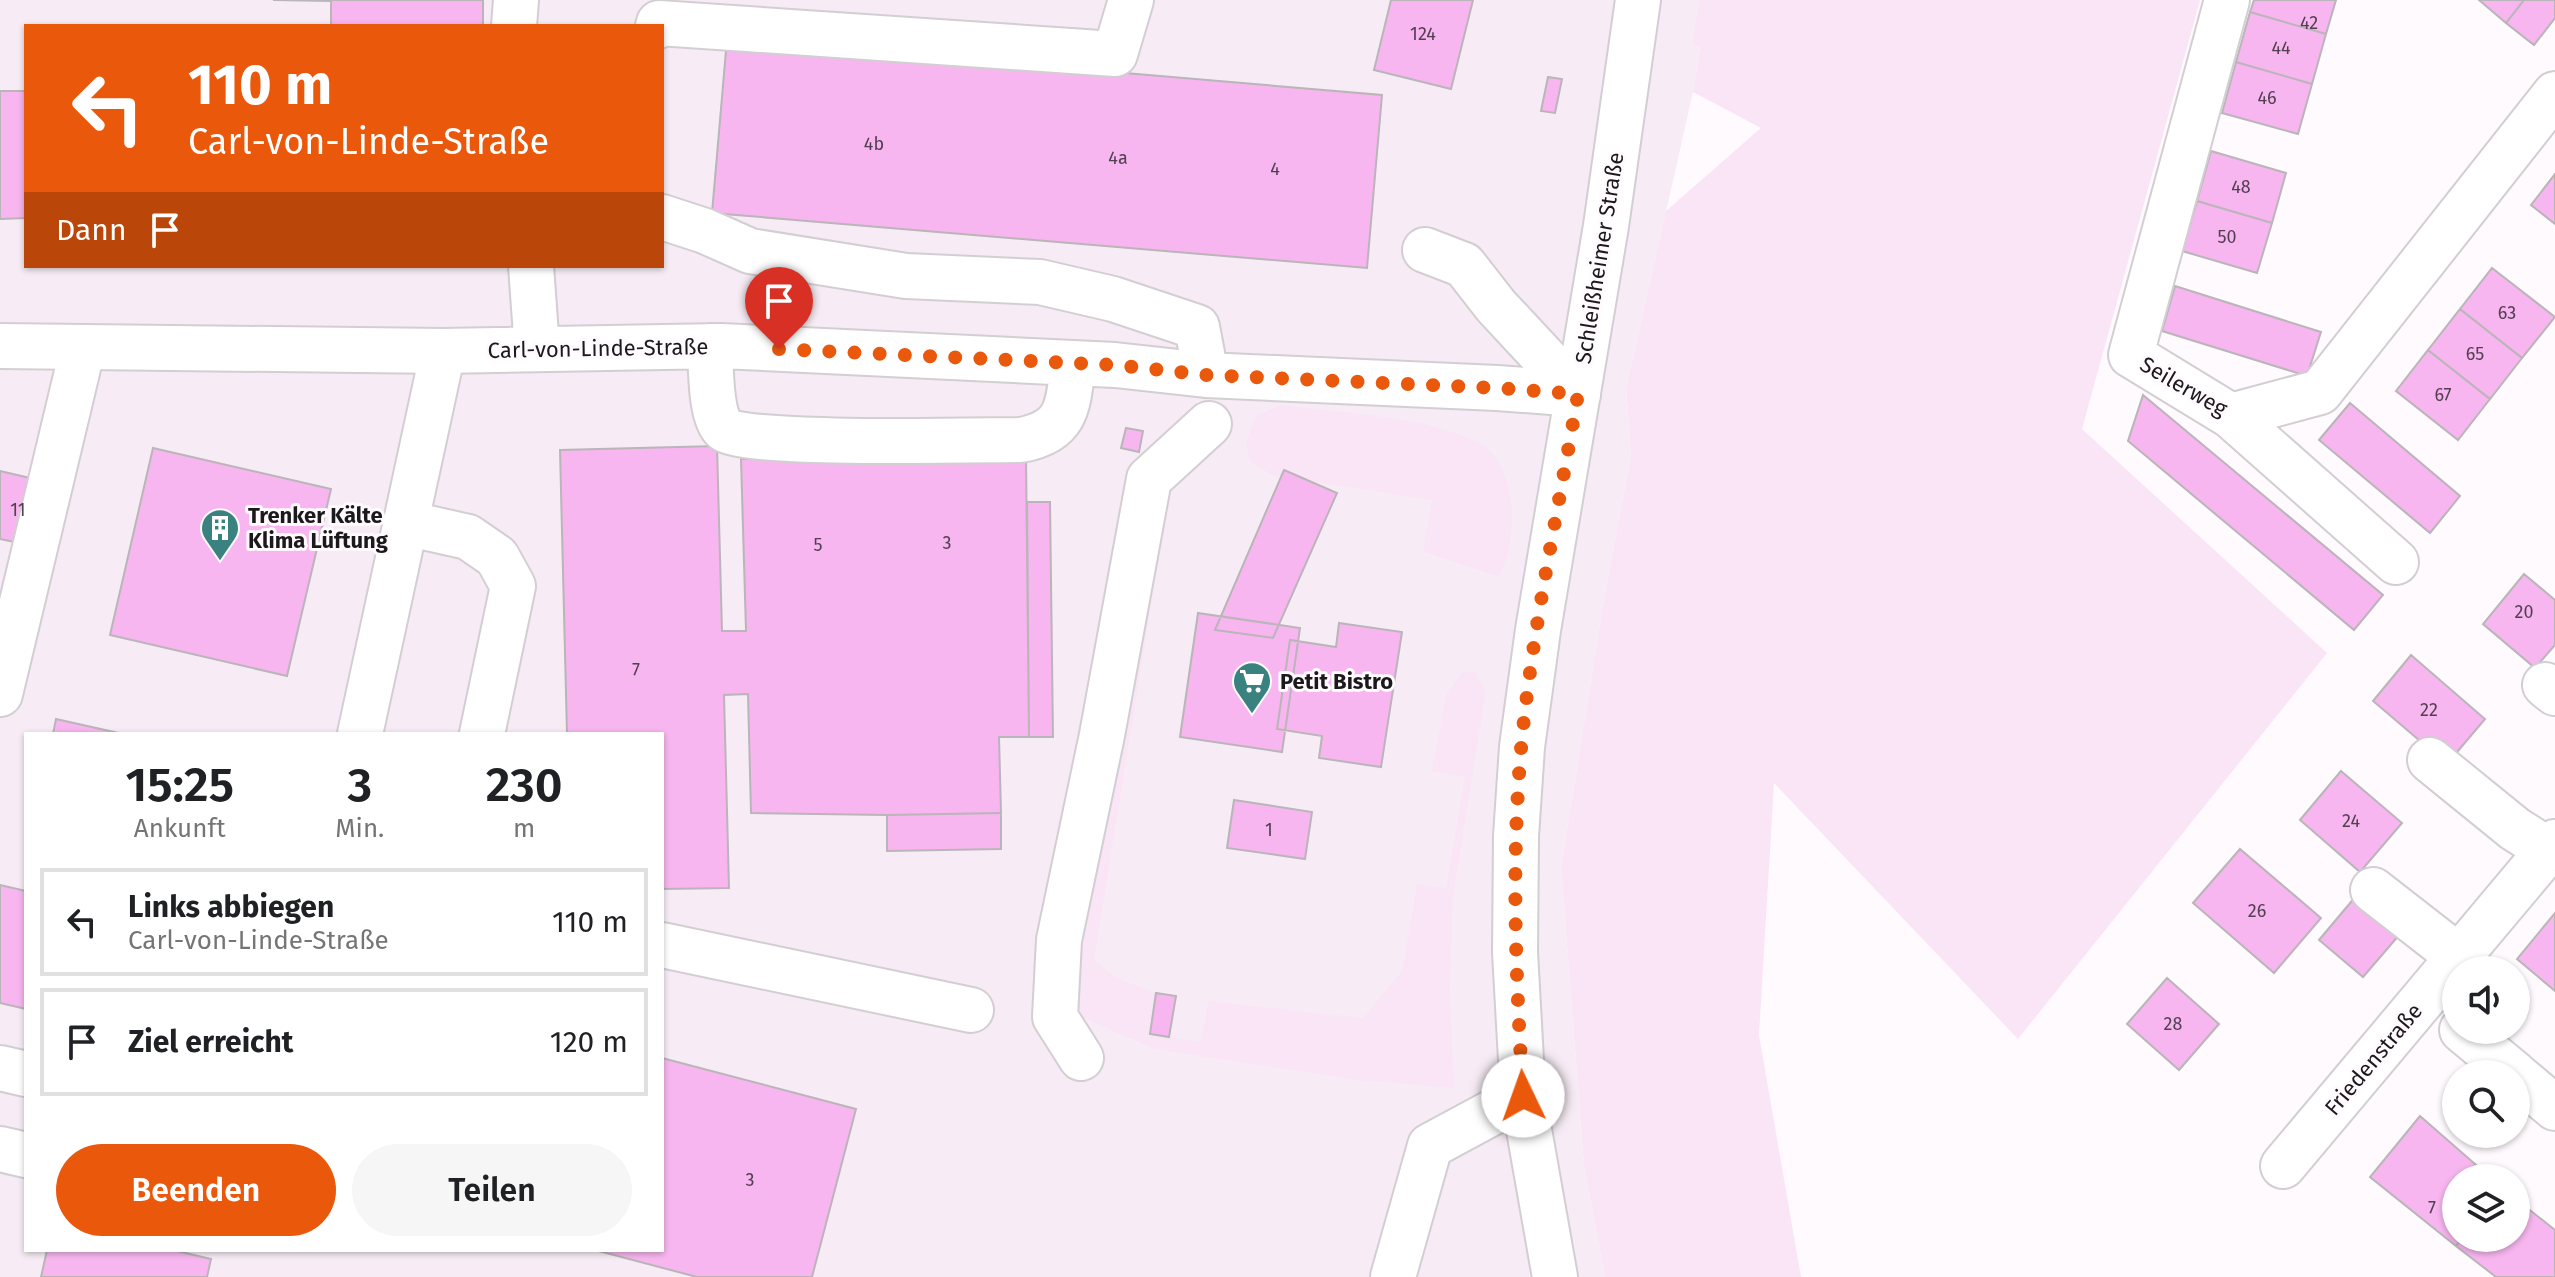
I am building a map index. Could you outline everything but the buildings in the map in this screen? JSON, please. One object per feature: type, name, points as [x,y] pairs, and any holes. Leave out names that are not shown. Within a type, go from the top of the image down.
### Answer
[{"type":"street","points":[[514,24],[516,0]]},
{"type":"street","points":[[659,24],[1115,54],[1131,0]]},
{"type":"street","name":"Schleißheimer Straße","points":[[1555,1277],[1523,1096],[1514,865],[1522,747],[1538,630],[1606,226],[1638,0]]},
{"type":"street","name":"Seilerweg","points":[[2227,0],[2131,355],[2231,416],[2320,392],[2555,94]]},
{"type":"street","points":[[664,218],[750,251],[906,276],[1040,282],[1151,310],[1197,327],[1206,375]]},
{"type":"street","points":[[1425,250],[1464,265],[1496,306],[1578,394]]},
{"type":"street","points":[[531,268],[537,349]]},
{"type":"street","name":"Carl-von-Linde-Straße","points":[[0,346],[443,351],[710,346],[1073,363],[1206,375],[1578,394]]},
{"type":"street","points":[[710,346],[716,419],[725,431],[740,436],[792,440],[1021,440],[1043,436],[1062,417],[1069,399],[1073,363]]},
{"type":"street","points":[[0,694],[83,347]]},
{"type":"street","points":[[360,732],[443,351]]},
{"type":"street","points":[[2231,416],[2396,562]]},
{"type":"street","points":[[1081,1058],[1055,1017],[1059,940],[1102,735],[1149,479],[1209,424]]},
{"type":"street","points":[[406,523],[468,537],[497,557],[513,586],[482,732]]},
{"type":"street","points":[[2430,760],[2515,829],[2551,846]]},
{"type":"street","name":"Friedenstraße","points":[[2460,956],[2551,846]]},
{"type":"street","points":[[2373,890],[2458,956]]},
{"type":"street","points":[[664,945],[971,1010]]},
{"type":"street","name":"Friedenstraße","points":[[2283,1166],[2440,1012]]},
{"type":"street","points":[[2478,1044],[2497,1060]]},
{"type":"street","points":[[0,1068],[24,1074]]},
{"type":"street","points":[[2530,1087],[2555,1108]]},
{"type":"street","points":[[1393,1277],[1430,1146],[1523,1096]]},
{"type":"street","points":[[0,1149],[24,1155]]},
{"type":"shaded area","points":[[0,0],[1699,0],[1692,43],[1700,47],[1693,92],[1626,389],[1631,454],[1561,867],[1584,1166],[1605,1277],[0,1277]]},
{"type":"shaded area","points":[[1699,0],[2200,0],[2082,429],[2327,653],[2018,1039],[1774,783],[1759,1035],[1801,1277],[1605,1277],[1584,1166],[1561,867],[1631,454],[1626,389],[1666,211],[1761,128],[1693,92],[1700,48],[1692,43]]},
{"type":"shaded area","points":[[1281,405],[1414,422],[1464,436],[1484,446],[1501,467],[1511,503],[1510,546],[1498,577],[1423,552],[1432,500],[1274,476],[1250,462],[1246,442],[1256,416]]},
{"type":"shaded area","points":[[1147,555],[1159,557],[1094,960],[1117,978],[1156,993],[1150,1034],[1201,1042],[1208,1001],[1363,1018],[1402,971],[1417,884],[1446,888],[1465,777],[1432,771],[1446,694],[1463,671],[1476,673],[1486,692],[1453,896],[1450,992],[1454,1088],[1357,1080],[1154,1049],[1077,1015],[1070,952]]},
{"type":"place","name":"Trenker Kälte Klima Lüftung","points":[[220,562]]},
{"type":"place","name":"Petit Bistro","points":[[1252,715]]},
{"type":"route","points":[[779,349],[1115,365],[1206,375],[1578,394],[1538,630],[1522,747],[1514,865],[1523,1096]]}]
